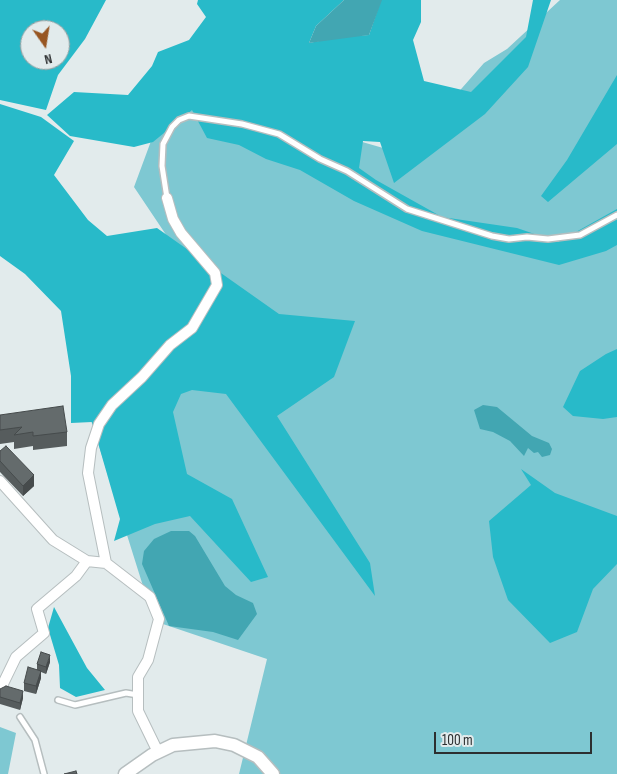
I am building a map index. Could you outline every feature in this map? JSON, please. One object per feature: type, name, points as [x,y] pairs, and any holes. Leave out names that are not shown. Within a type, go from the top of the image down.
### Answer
[{"type":"street","points":[[106,562],[88,473],[91,448],[99,424],[112,405],[142,377],[170,345],[192,328],[217,285],[215,273],[181,233],[174,220],[167,198]]},
{"type":"street","points":[[0,481],[53,540],[87,560],[106,562],[150,597],[160,619],[148,660],[138,677],[138,711],[158,752]]},
{"type":"street","points":[[0,690],[16,657],[44,634],[37,609],[76,576],[87,560]]},
{"type":"street","points":[[125,774],[158,752],[173,745],[215,741],[234,745],[258,757],[273,774]]},
{"type":"lane","points":[[167,198],[162,166],[163,144],[172,127],[179,120],[189,116],[242,124],[279,134],[320,159],[347,172],[407,209],[492,236],[509,239],[527,237],[548,239],[580,235],[617,215]]},
{"type":"lane","points":[[58,700],[75,705],[126,693],[138,695]]},
{"type":"lane","points":[[20,717],[35,740],[44,774]]},
{"type":"shaded area","points":[[0,0],[106,0],[85,39],[70,59],[70,20],[20,20],[20,70],[62,70],[58,75],[46,110],[0,100]]},
{"type":"shaded area","points":[[198,0],[344,0],[316,26],[309,43],[339,37],[369,35],[381,0],[421,0],[421,22],[413,40],[424,81],[471,92],[526,37],[533,0],[551,0],[528,67],[485,114],[394,183],[380,142],[363,141],[359,168],[376,180],[442,217],[517,228],[558,242],[617,209],[617,245],[606,251],[559,265],[422,231],[354,201],[300,170],[266,159],[239,145],[207,138],[192,110],[153,142],[134,147],[70,136],[47,115],[74,92],[128,95],[152,66],[158,52],[189,40],[206,17],[197,4]]},
{"type":"shaded area","points":[[344,0],[382,0],[369,35],[309,43],[316,26]]},
{"type":"shaded area","points":[[560,0],[617,0],[617,774],[239,774],[267,659],[154,621],[89,414],[191,272],[134,187],[164,106],[258,112],[404,154],[484,63],[507,49]]},
{"type":"shaded area","points":[[617,75],[617,144],[548,202],[541,196],[567,160]]},
{"type":"shaded area","points":[[0,104],[41,117],[74,141],[54,175],[88,220],[107,236],[157,228],[279,314],[355,321],[334,377],[277,416],[370,563],[375,596],[226,394],[192,390],[181,394],[173,412],[187,474],[232,499],[268,577],[251,582],[190,516],[155,524],[114,541],[120,519],[92,422],[71,423],[71,376],[61,311],[25,274],[0,256]]},
{"type":"shaded area","points":[[617,349],[617,417],[603,419],[573,416],[563,407],[580,371]]},
{"type":"shaded area","points":[[483,405],[497,407],[532,436],[549,443],[552,449],[550,455],[542,457],[538,452],[534,453],[528,448],[524,456],[510,441],[493,432],[480,429],[474,410]]},
{"type":"shaded area","points":[[521,469],[555,493],[617,516],[617,564],[593,589],[577,632],[550,643],[508,600],[493,557],[489,521],[531,485]]},
{"type":"shaded area","points":[[171,531],[189,531],[195,536],[225,586],[236,595],[253,603],[257,614],[238,640],[213,632],[169,626],[142,564],[144,551],[154,539]]},
{"type":"shaded area","points":[[54,607],[87,668],[105,690],[76,697],[60,688],[59,665],[48,628]]},
{"type":"shaded area","points":[[0,727],[16,733],[8,774],[0,774]]},
{"type":"building","points":[[63,406],[67,432],[33,436],[33,432],[14,435],[22,427],[0,430],[0,415]]},
{"type":"building","points":[[6,446],[34,475],[23,486],[0,461],[0,451]]},
{"type":"building","points":[[41,652],[50,655],[46,667],[37,664]]},
{"type":"building","points":[[28,667],[41,671],[36,686],[24,683]]},
{"type":"building","points":[[6,686],[23,691],[20,703],[0,697],[0,689]]},
{"type":"building","points":[[76,771],[77,774],[64,774]]}]
